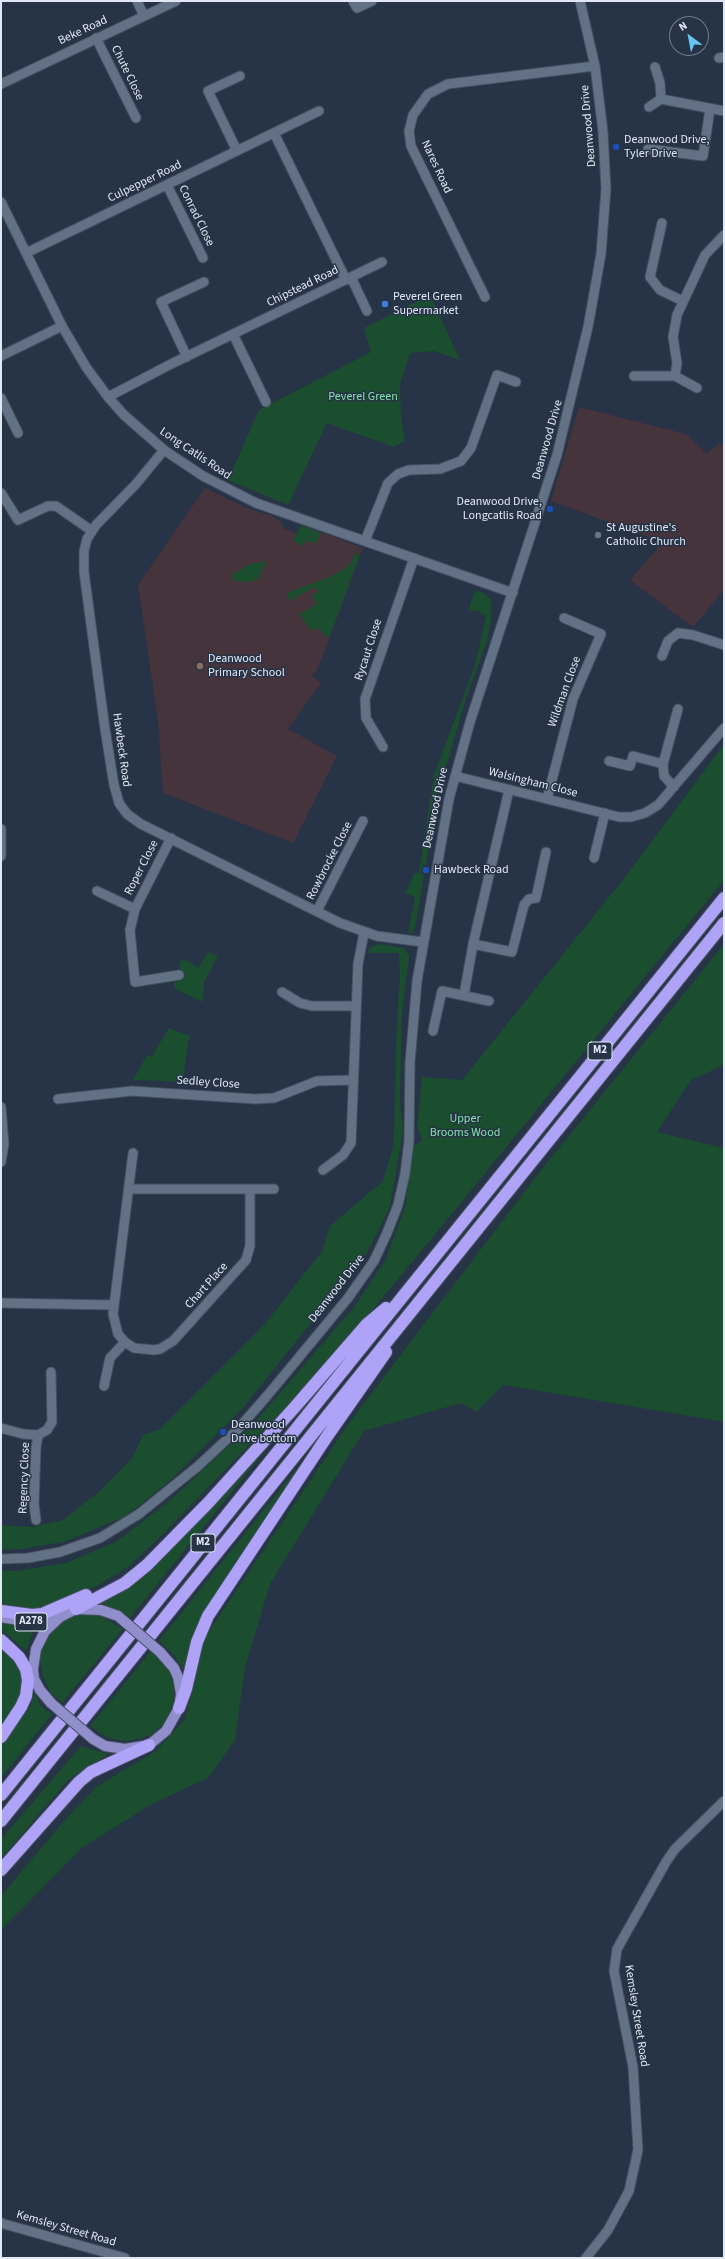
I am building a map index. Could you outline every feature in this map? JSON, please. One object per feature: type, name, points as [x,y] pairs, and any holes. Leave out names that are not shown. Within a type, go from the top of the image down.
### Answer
[{"type":"highway","name":"M2","points":[[1,1795],[724,898]]},
{"type":"highway","name":"M2","points":[[1,1821],[724,923]]},
{"type":"highway","name":"M2","points":[[76,1609],[136,1575],[173,1538],[294,1408],[367,1324],[406,1292]]},
{"type":"highway","name":"M2","points":[[179,1708],[186,1689],[197,1642],[208,1616],[328,1435],[384,1357],[394,1332]]},
{"type":"highway","name":"M2","points":[[1,1611],[32,1615],[53,1611],[120,1578],[173,1538]]},
{"type":"highway","points":[[1,1640],[19,1657],[26,1669],[28,1680],[26,1696],[13,1720],[1,1737]]},
{"type":"highway","points":[[13,1720],[26,1708],[34,1674]]},
{"type":"highway","points":[[1,1870],[79,1782],[92,1772],[149,1745]]},
{"type":"main road","points":[[76,1609],[101,1610],[118,1616],[168,1659],[178,1677],[181,1694],[179,1708],[166,1731],[149,1745],[120,1749],[105,1746],[93,1739],[51,1703],[34,1674],[39,1639],[60,1617],[76,1609]]},
{"type":"main road","name":"A278","points":[[1,1617],[35,1623],[60,1617]]},
{"type":"main road","name":"A278","points":[[1,1637],[16,1646],[34,1674]]},
{"type":"street","points":[[137,1],[144,16]]},
{"type":"street","name":"Beke Road","points":[[1,84],[176,1]]},
{"type":"street","points":[[353,1],[357,8],[372,1]]},
{"type":"street","name":"Deanwood Drive","points":[[1,1559],[33,1557],[74,1548],[111,1532],[156,1501],[197,1467],[238,1429],[348,1298],[374,1261],[398,1205],[410,1141],[413,1026],[423,942],[442,830],[454,776],[476,702],[557,455],[588,327],[601,254],[605,167],[602,114],[595,66],[580,1]]},
{"type":"street","name":"Chute Close","points":[[96,38],[136,118]]},
{"type":"street","name":"Nares Road","points":[[485,297],[411,146],[409,131],[413,115],[428,94],[448,84],[595,66]]},
{"type":"street","points":[[655,67],[660,82],[661,99]]},
{"type":"street","points":[[237,151],[208,91],[240,76]]},
{"type":"street","points":[[649,107],[661,99],[710,110],[724,111]]},
{"type":"street","points":[[648,149],[703,156],[710,110]]},
{"type":"street","name":"Culpepper Road","points":[[26,253],[319,111]]},
{"type":"street","points":[[274,133],[348,278],[367,311]]},
{"type":"street","name":"Conrad Close","points":[[167,185],[203,258]]},
{"type":"street","name":"Long Catlis Road","points":[[1,202],[62,326],[86,368],[108,397],[137,427],[164,450],[230,492],[256,503],[513,593]]},
{"type":"street","points":[[662,222],[650,278],[660,290],[683,301]]},
{"type":"street","points":[[676,376],[673,336],[683,301],[705,255],[722,240]]},
{"type":"street","name":"Chipstead Road","points":[[108,397],[233,334],[382,262]]},
{"type":"street","points":[[187,357],[162,302],[204,282]]},
{"type":"street","points":[[1,356],[62,326]]},
{"type":"street","points":[[233,334],[266,402]]},
{"type":"street","points":[[365,541],[388,483],[398,474],[409,470],[440,470],[461,461],[471,448],[497,375],[516,382]]},
{"type":"street","points":[[634,376],[676,376],[697,388]]},
{"type":"street","points":[[1,398],[18,433]]},
{"type":"street","name":"Hawbeck Road","points":[[164,450],[136,484],[92,531],[85,545],[84,572],[116,794],[123,809],[132,818],[364,933],[423,942]]},
{"type":"street","points":[[1,493],[18,520],[48,506],[56,506],[92,531]]},
{"type":"street","name":"Rycaut Close","points":[[383,747],[366,718],[366,700],[414,558]]},
{"type":"street","name":"Wildman Close","points":[[547,799],[573,699],[601,634],[564,618]]},
{"type":"street","points":[[662,656],[668,641],[678,634],[693,635],[724,645]]},
{"type":"street","points":[[674,787],[664,776],[663,764],[678,709]]},
{"type":"street","name":"Walsingham Close","points":[[454,776],[626,818],[638,816],[658,805],[724,728]]},
{"type":"street","points":[[609,761],[630,766],[633,756],[663,764]]},
{"type":"street","points":[[464,995],[473,944],[509,790]]},
{"type":"street","points":[[594,858],[605,813]]},
{"type":"street","name":"Rowbrocke Close","points":[[318,911],[364,821]]},
{"type":"street","points":[[1,829],[1,856]]},
{"type":"street","name":"Roper Close","points":[[171,838],[135,909],[130,930],[135,982],[179,975]]},
{"type":"street","points":[[473,944],[512,952],[524,905],[529,899],[536,898],[546,852]]},
{"type":"street","name":"Roper Close","points":[[97,891],[135,909]]},
{"type":"street","points":[[323,1170],[343,1155],[350,1147],[355,1006],[358,964],[364,933]]},
{"type":"street","points":[[433,1031],[442,991],[490,1001]]},
{"type":"street","points":[[282,992],[300,1003],[312,1006],[355,1006]]},
{"type":"street","name":"Sedley Close","points":[[58,1099],[132,1090],[255,1099],[274,1098],[309,1083],[326,1080],[353,1080]]},
{"type":"street","points":[[1,1107],[1,1162]]},
{"type":"street","points":[[104,1386],[110,1358],[125,1342],[115,1327],[113,1305],[129,1189],[132,1153]]},
{"type":"street","points":[[129,1189],[274,1189]]},
{"type":"street","name":"Chart Place","points":[[125,1342],[134,1348],[147,1351],[160,1349],[167,1345],[242,1265],[248,1256],[250,1246],[250,1190]]},
{"type":"street","points":[[1,1303],[113,1305]]},
{"type":"street","name":"Regency Close","points":[[1,1428],[23,1434],[38,1435],[50,1427],[53,1418],[51,1372]]},
{"type":"street","name":"Regency Close","points":[[36,1520],[34,1504],[38,1435]]},
{"type":"street","name":"Kemsley Street Road","points":[[586,2258],[608,2230],[629,2191],[638,2150],[633,2067],[614,1971],[617,1949],[666,1862],[675,1849],[724,1801]]},
{"type":"street","name":"Kemsley Street Road","points":[[1,2223],[125,2258]]},
{"type":"shaded area","points":[[579,407],[686,434],[707,454],[719,443],[724,447],[724,590],[693,627],[630,580],[663,542],[551,501]]},
{"type":"shaded area","name":"Deanwood Primary School","points":[[205,488],[244,507],[272,516],[280,521],[285,529],[297,533],[301,525],[363,548],[316,672],[311,675],[321,683],[288,729],[337,756],[293,843],[163,793],[158,720],[138,585]]},
{"type":"green space","name":"Peverel Green","points":[[430,295],[460,360],[434,351],[410,353],[400,384],[401,418],[405,441],[394,447],[327,423],[288,505],[228,480],[259,410],[371,352],[364,328]]},
{"type":"green space","points":[[301,525],[321,533],[316,543],[306,541],[303,546],[293,541]]},
{"type":"green space","points":[[355,553],[360,555],[329,638],[317,628],[312,631],[299,614],[317,604],[312,596],[318,591],[314,587],[290,601],[286,593],[330,577],[344,569],[351,563]]},
{"type":"green space","points":[[267,561],[258,579],[250,582],[234,581],[231,575],[250,564]]},
{"type":"green space","points":[[475,590],[484,593],[491,600],[491,621],[487,641],[464,705],[443,777],[431,833],[415,928],[413,932],[408,933],[415,897],[405,893],[414,874],[419,872],[434,775],[475,665],[486,616],[478,611],[468,611]]},
{"type":"green space","name":"Upper Brooms Wood","points":[[724,744],[724,880],[349,1338],[281,1412],[165,1532],[128,1567],[99,1585],[35,1612],[1,1605],[1,1570],[16,1571],[66,1563],[117,1541],[169,1501],[254,1423],[354,1307],[385,1261],[405,1207],[414,1145],[422,1141],[417,1126],[422,1077],[462,1080],[622,881]]},
{"type":"green space","points":[[378,944],[404,948],[409,956],[402,1014],[400,1100],[403,1130],[390,1207],[367,1253],[242,1409],[173,1478],[126,1516],[67,1541],[23,1549],[1,1550],[1,1525],[32,1527],[63,1520],[101,1490],[132,1458],[143,1435],[160,1429],[264,1325],[323,1250],[329,1227],[383,1181],[393,1147],[397,1016],[400,977],[399,953],[366,953],[371,947]]},
{"type":"green space","points":[[724,944],[724,1063],[720,1067],[691,1080],[657,1132],[724,1148],[724,1422],[503,1385],[476,1412],[461,1403],[364,1431],[270,1584],[245,1667],[235,1740],[208,1778],[150,1805],[82,1848],[1,1930],[1,1896],[63,1822],[97,1786],[156,1751],[185,1719],[205,1637],[349,1423],[538,1174]]},
{"type":"green space","points":[[208,952],[218,956],[204,982],[203,1002],[175,989],[174,981],[182,980],[179,975],[180,961],[186,960],[198,968]]},
{"type":"green space","points":[[169,1028],[190,1036],[183,1082],[133,1080],[147,1055],[152,1056]]},
{"type":"green space","points":[[278,1433],[279,1434],[130,1618],[97,1600],[121,1587]]},
{"type":"green space","points":[[321,1438],[228,1577],[185,1673],[174,1655],[159,1641]]},
{"type":"green space","points":[[87,1614],[101,1616],[123,1629],[62,1703],[50,1692],[43,1676],[39,1656],[50,1632],[59,1623],[72,1615]]},
{"type":"green space","points":[[1,1620],[39,1625],[32,1634],[26,1651],[1,1629]]},
{"type":"green space","points":[[1,1647],[17,1661],[24,1684],[21,1698],[1,1726]]},
{"type":"green space","points":[[151,1651],[169,1670],[174,1685],[174,1702],[165,1722],[152,1734],[139,1739],[125,1741],[108,1738],[90,1726]]},
{"type":"green space","points":[[35,1692],[40,1705],[52,1714],[1,1778],[1,1746],[31,1705]]},
{"type":"green space","points":[[81,1746],[109,1754],[69,1779],[1,1859],[1,1839]]},
{"type":"place","name":"Deanwood Drive, Tyler Drive","points":[[616,147]]},
{"type":"place","name":"Peverel Green Supermarket","points":[[385,304]]},
{"type":"place","name":"Deanwood Drive, Longcatlis Road","points":[[550,509]]},
{"type":"place","name":"St Augustine's Catholic Church","points":[[598,535]]},
{"type":"place","name":"Deanwood Primary School","points":[[200,666]]},
{"type":"place","name":"Hawbeck Road","points":[[426,870]]},
{"type":"place","name":"Deanwood Drive bottom","points":[[223,1432]]}]
